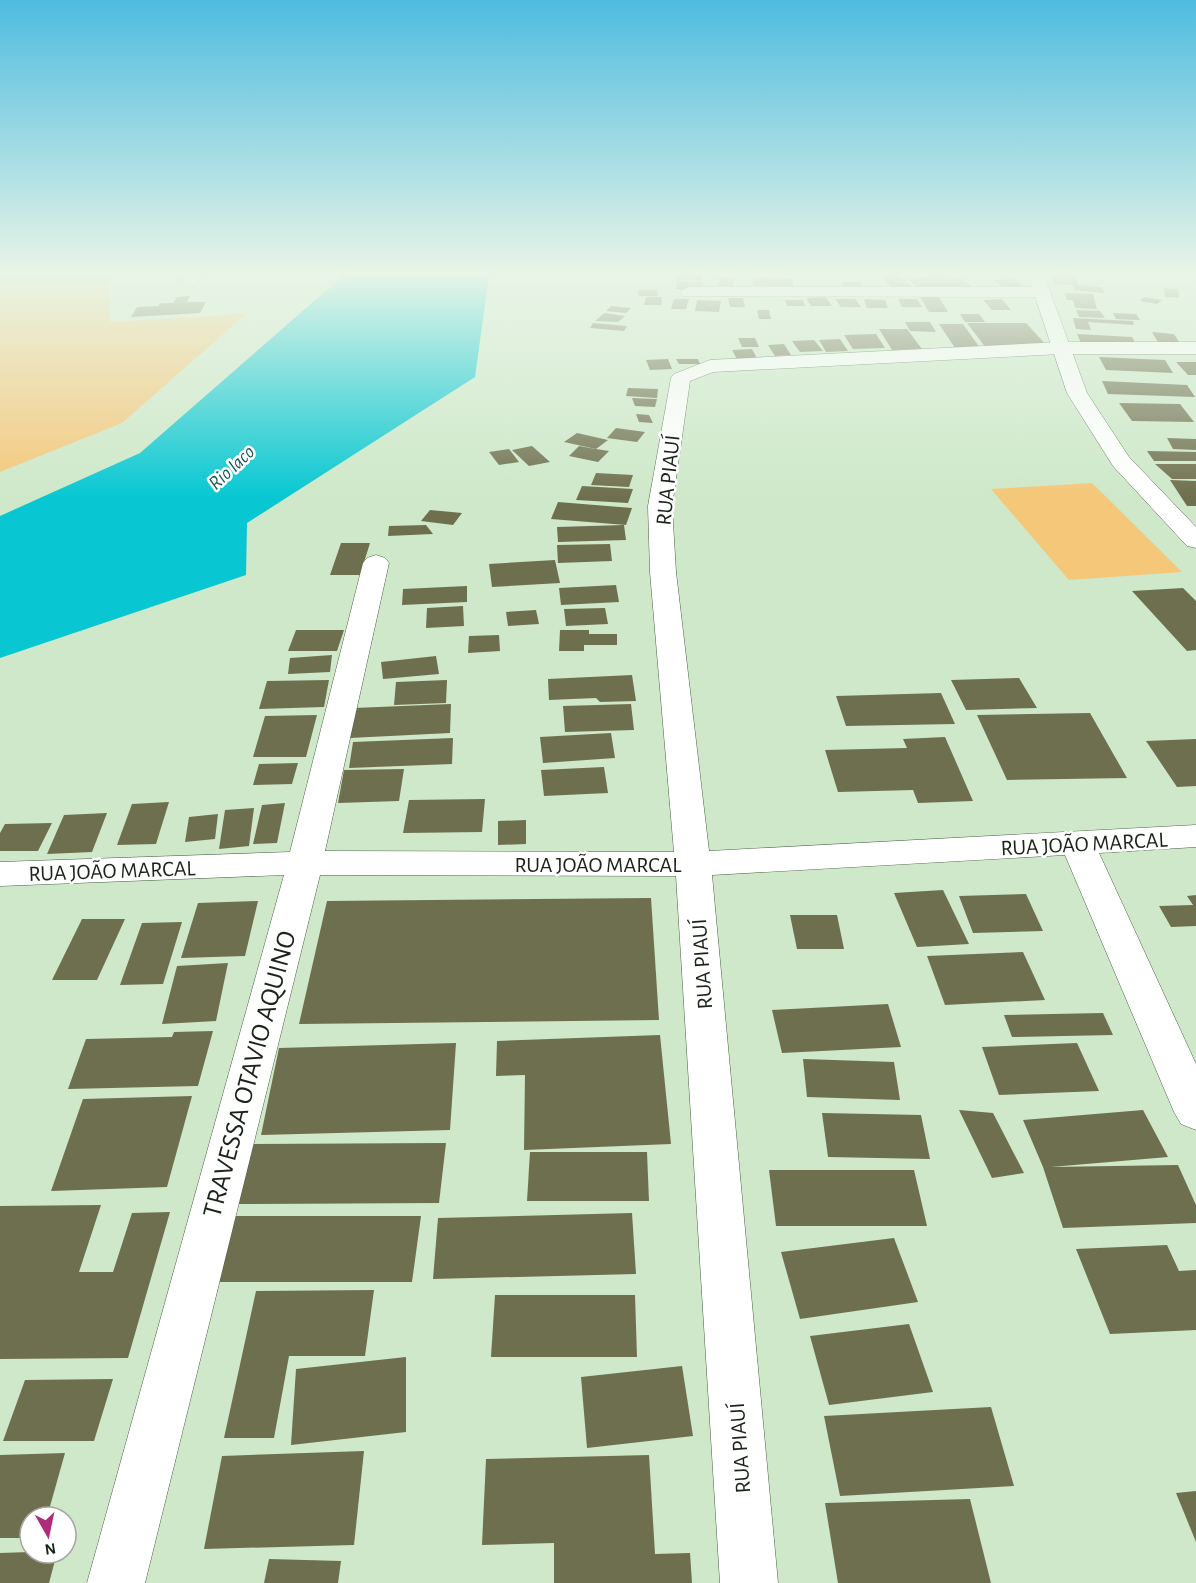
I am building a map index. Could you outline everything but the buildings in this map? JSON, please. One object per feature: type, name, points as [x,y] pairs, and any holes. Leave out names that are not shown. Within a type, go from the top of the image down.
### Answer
[{"type":"street","name":"RUA PIAUÍ","points":[[749,1583],[693,864],[663,572],[660,506],[681,378],[710,366],[1044,349]]},
{"type":"street","points":[[1061,349],[1077,393],[1121,461],[1192,532]]},
{"type":"street","name":"TRAVESSA OTAVIO AQUINO","points":[[116,1583],[304,863],[376,563]]},
{"type":"street","name":"RUA JOÃO MARCAL","points":[[0,874],[304,863],[693,864],[1196,836]]},
{"type":"street","points":[[1078,844],[1196,1112]]},
{"type":"shaded area","points":[[0,349],[206,349],[122,423],[0,472]]},
{"type":"shaded area","points":[[1092,483],[1182,572],[1069,580],[991,489]]},
{"type":"water","name":"Rio Iaco","points":[[259,349],[479,349],[475,377],[247,523],[246,575],[0,658],[0,516],[140,453]]}]
